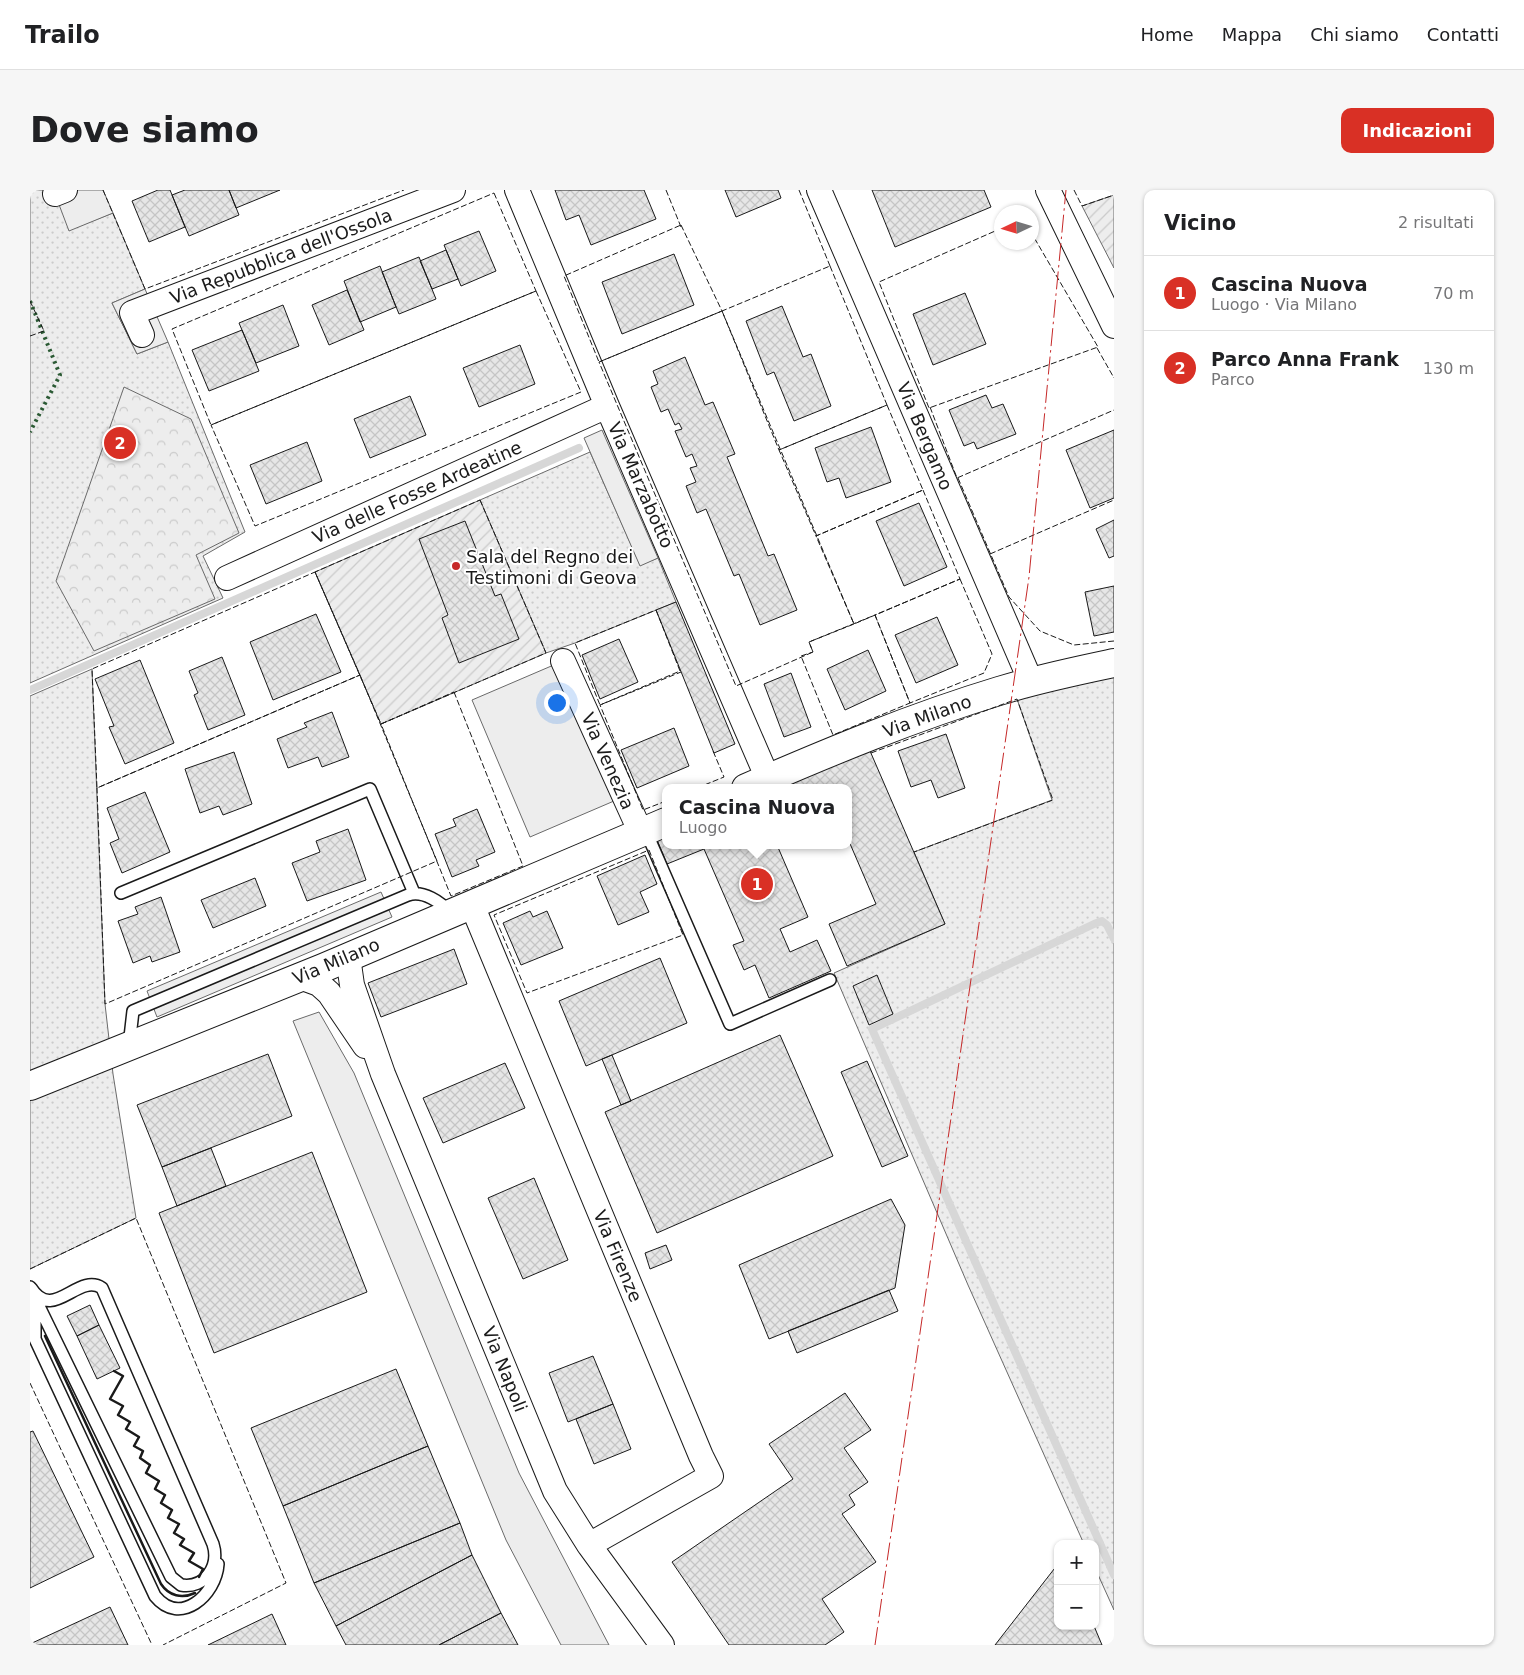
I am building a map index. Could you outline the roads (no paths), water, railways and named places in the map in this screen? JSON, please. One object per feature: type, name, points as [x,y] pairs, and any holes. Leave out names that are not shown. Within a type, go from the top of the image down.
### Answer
[{"type":"street","name":"Via Repubblica dell'Ossola","points":[[142,335],[132,313],[453,190]]},
{"type":"street","name":"Via Marzabotto","points":[[517,190],[607,406],[757,783]]},
{"type":"street","name":"Via Bergamo","points":[[819,190],[1031,682]]},
{"type":"street","points":[[1048,190],[1114,326]]},
{"type":"street","name":"Via delle Fosse Ardeatine","points":[[227,578],[607,406]]},
{"type":"street","name":"Via Venezia","points":[[563,661],[641,833]]},
{"type":"street","name":"Via Milano","points":[[757,783],[892,727],[1031,682],[1114,662]]},
{"type":"street","name":"Via Milano","points":[[30,1086],[300,977],[662,824]]},
{"type":"street","name":"Via Firenze","points":[[461,909],[701,1456],[712,1476],[589,1545]]},
{"type":"street","name":"Via Napoli","points":[[348,957],[352,985],[384,1074],[555,1491],[589,1545],[662,1645]]},
{"type":"street","name":"Via Napoli","points":[[300,977],[316,982],[330,993],[384,1074]]},
{"type":"lane","points":[[121,893],[370,789],[414,893]]},
{"type":"lane","points":[[641,833],[651,843],[730,1024],[830,980]]},
{"type":"lane","points":[[129,1047],[133,1011],[414,893],[424,895],[445,906],[461,909]]},
{"type":"lane","points":[[91,1284],[102,1288],[218,1556],[218,1569],[208,1593],[196,1604],[184,1609],[174,1609],[161,1603],[153,1592],[36,1339],[32,1290],[39,1298],[47,1301],[91,1284]]},
{"type":"lane","points":[[32,1290],[173,1579],[188,1586],[203,1580],[214,1564],[214,1544]]},
{"type":"waterway","points":[[30,690],[579,448]]},
{"type":"waterway","points":[[1114,939],[1107,925],[1102,921],[872,1029],[1114,1575]]},
{"type":"place","name":"Parco Anna Frank","points":[[120,443]]},
{"type":"place","name":"Sala del Regno dei Testimoni di Geova","points":[[456,566]]},
{"type":"place","name":"Cascina Nuova","points":[[757,884]]}]
